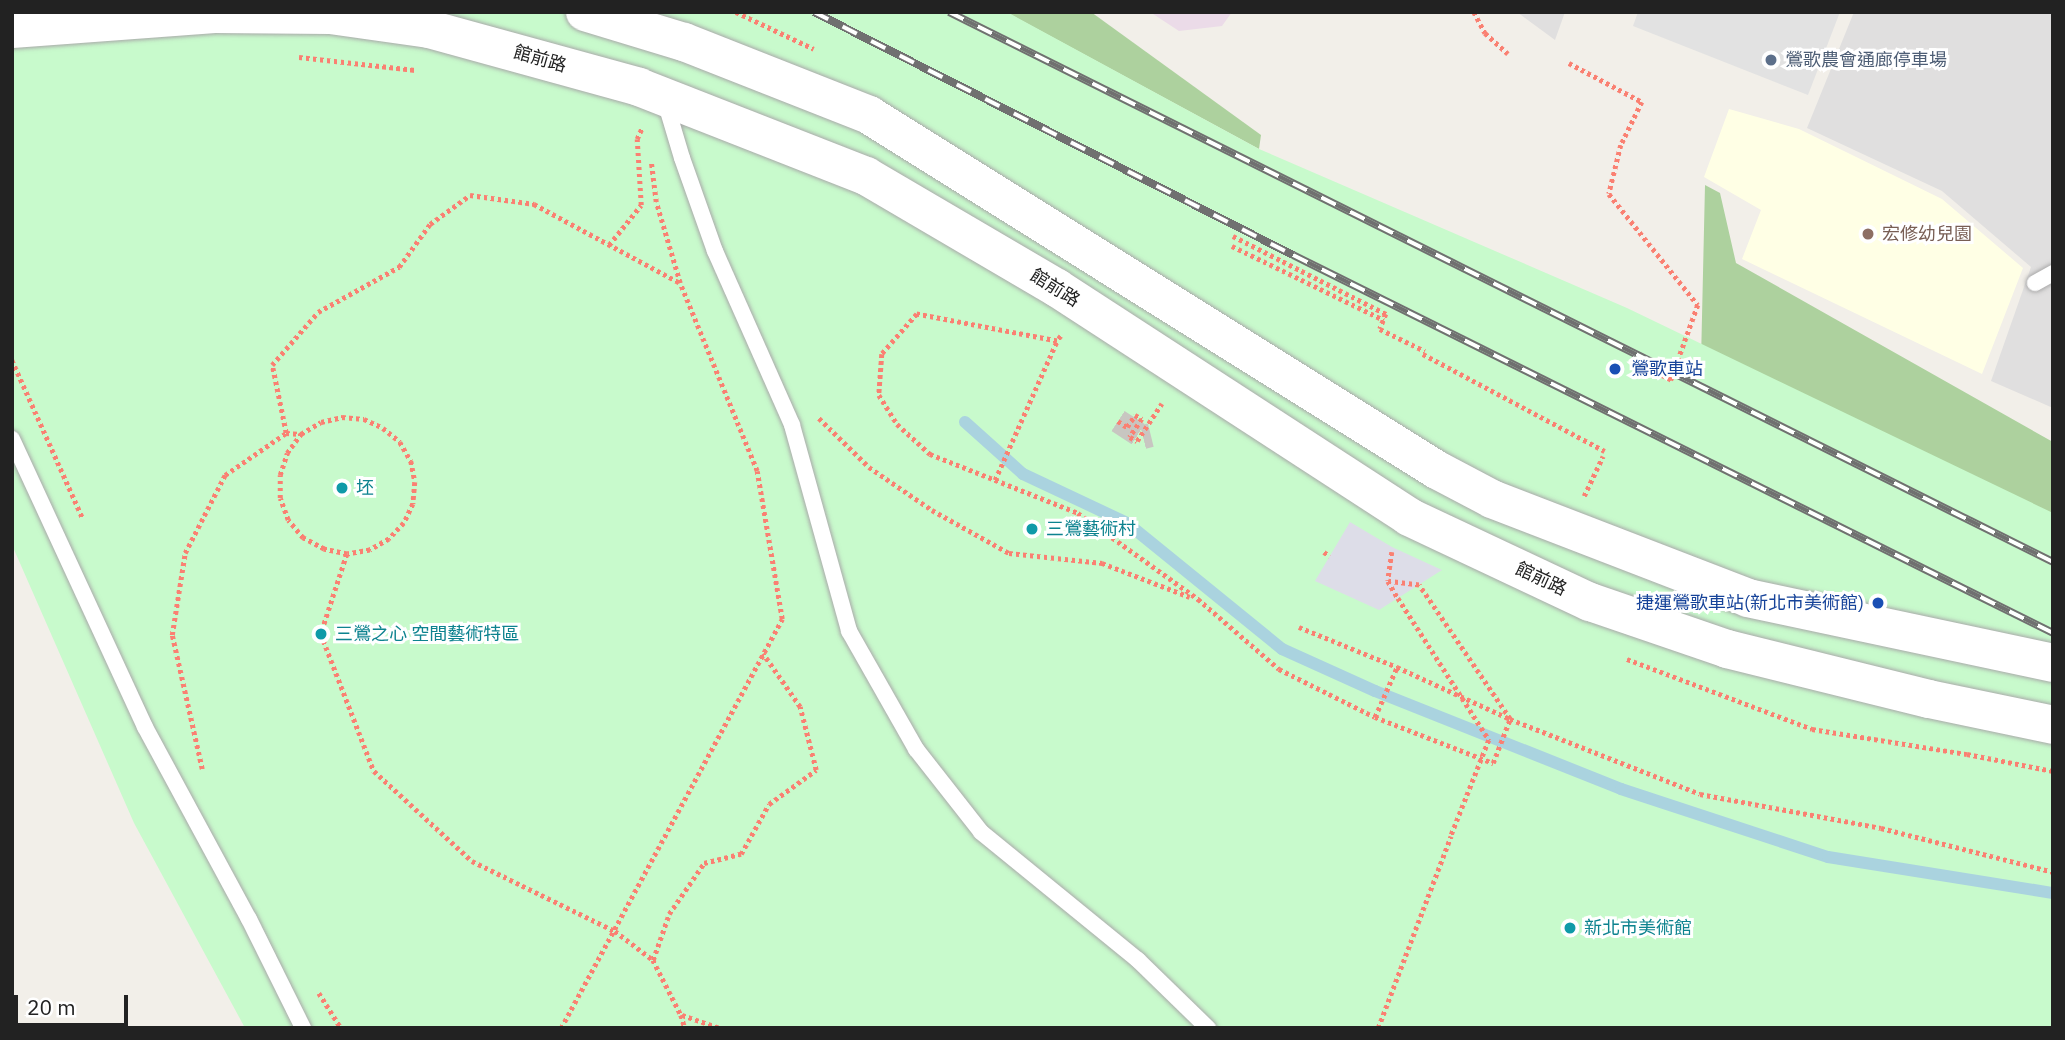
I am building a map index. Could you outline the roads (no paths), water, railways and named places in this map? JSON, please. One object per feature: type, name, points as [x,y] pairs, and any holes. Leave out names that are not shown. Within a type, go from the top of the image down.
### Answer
[{"type":"street","points":[[585,12],[684,42],[869,116],[1437,470],[1492,499],[1748,598],[2053,663]]},
{"type":"street","name":"館前路","points":[[12,29],[214,14],[330,15],[429,29],[639,87],[656,113],[866,176],[1057,288],[1409,517],[1590,602],[1727,649],[1929,699],[2053,725]]},
{"type":"lane","points":[[656,113],[682,158],[715,251],[792,425],[849,631],[916,749],[981,832],[1138,960],[1208,1028]]},
{"type":"lane","points":[[2035,283],[2053,273]]},
{"type":"lane","points":[[12,439],[145,727],[249,919],[303,1028]]},
{"type":"waterway","points":[[965,422],[1023,474],[1127,523],[1282,649],[1375,691],[1621,789],[1828,857],[2053,893]]},
{"type":"tunnel","points":[[1118,421],[1143,437],[1151,435]]},
{"type":"railway","points":[[814,12],[1293,255],[2053,633]]},
{"type":"railway","points":[[949,12],[2053,562]]},
{"type":"place","name":"鶯歌農會通廊停車場","points":[[1771,60]]},
{"type":"place","name":"宏修幼兒園","points":[[1868,234]]},
{"type":"place","name":"鶯歌車站","points":[[1615,369]]},
{"type":"place","name":"坯","points":[[342,488]]},
{"type":"place","name":"三鶯藝術村","points":[[1032,529]]},
{"type":"place","name":"捷運鶯歌車站(新北市美術館)","points":[[1878,603]]},
{"type":"place","name":"三鶯之心 空間藝術特區","points":[[321,634]]},
{"type":"place","name":"新北市美術館","points":[[1570,928]]}]
